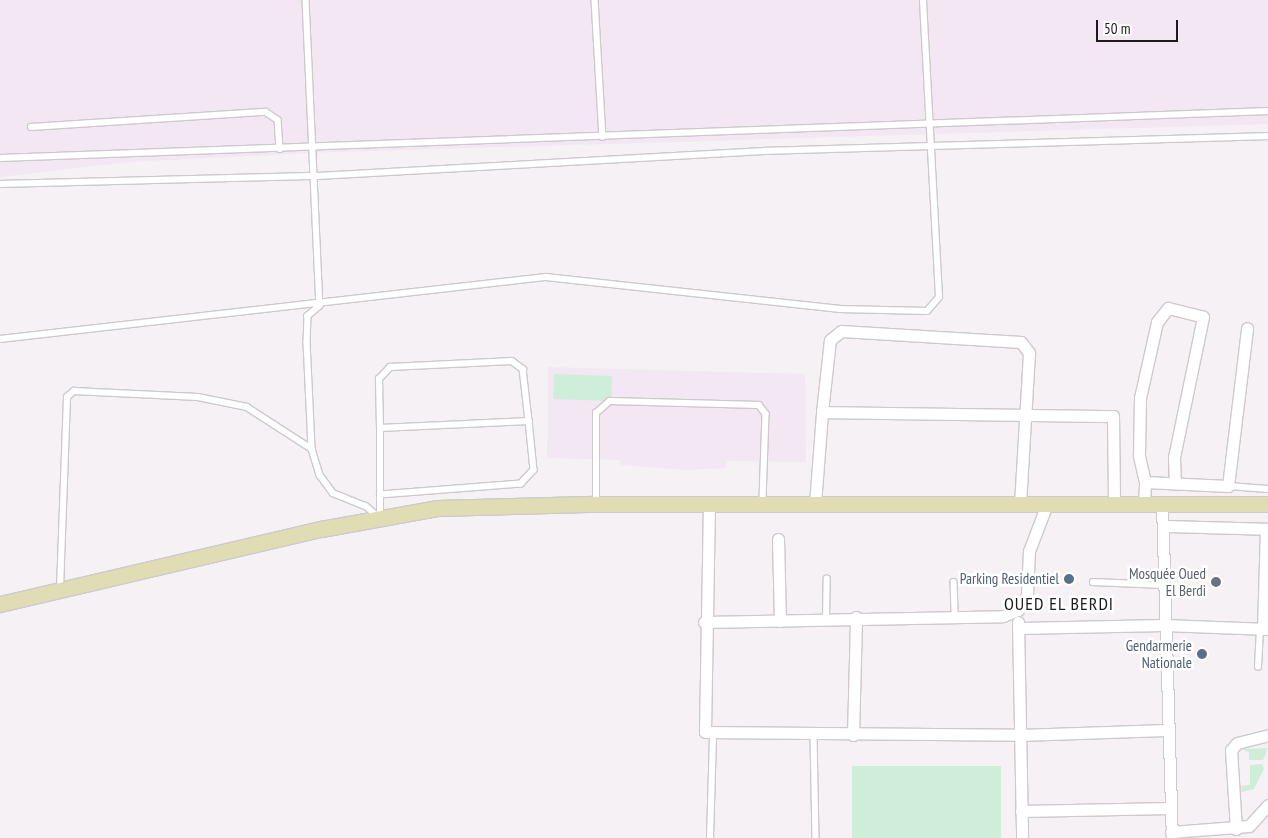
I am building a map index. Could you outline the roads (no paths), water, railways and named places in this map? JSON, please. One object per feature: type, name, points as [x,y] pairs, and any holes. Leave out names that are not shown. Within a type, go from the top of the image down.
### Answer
[{"type":"main road","points":[[0,604],[380,518],[438,508],[709,503],[1268,504]]},
{"type":"street","points":[[1144,503],[1146,482],[1139,455],[1140,398],[1157,322],[1168,308],[1203,318],[1174,457],[1175,483]]},
{"type":"street","points":[[1146,482],[1228,486],[1247,328]]},
{"type":"street","points":[[815,504],[830,340],[841,331],[1021,342],[1029,353],[1023,414],[1020,503]]},
{"type":"street","points":[[822,412],[1023,414],[1115,418],[1114,503]]},
{"type":"street","points":[[709,503],[702,724],[713,735],[1020,735],[1166,730]]},
{"type":"street","points":[[1022,838],[1018,610],[1026,595],[1029,551],[1047,504]]},
{"type":"street","points":[[1162,504],[1166,730],[1172,835],[1249,826],[1268,805]]},
{"type":"street","points":[[1019,628],[1164,625],[1264,629],[1267,529],[1163,526]]},
{"type":"street","points":[[778,539],[780,621]]},
{"type":"street","points":[[704,622],[856,617],[1003,616],[1018,610]]},
{"type":"street","points":[[853,735],[856,617]]},
{"type":"street","points":[[1236,829],[1231,750],[1237,743],[1268,736]]},
{"type":"street","points":[[1021,811],[1170,808]]},
{"type":"lane","points":[[306,0],[316,148],[320,306]]},
{"type":"lane","points":[[595,0],[603,137]]},
{"type":"lane","points":[[0,340],[320,306],[546,278],[840,309],[927,311],[939,297],[932,146],[922,0]]},
{"type":"lane","points":[[0,158],[930,127],[1268,111]]},
{"type":"lane","points":[[30,127],[266,112],[278,120],[280,149]]},
{"type":"lane","points":[[0,184],[316,176],[932,146],[1268,136]]},
{"type":"lane","points":[[320,306],[308,316],[312,449],[320,475],[333,493],[366,506],[380,518]]},
{"type":"lane","points":[[380,495],[520,484],[534,470],[522,369],[512,361],[390,367],[378,387],[380,518]]},
{"type":"lane","points":[[60,589],[66,397],[74,391],[171,394],[247,407],[312,449]]},
{"type":"lane","points":[[596,504],[596,413],[610,401],[759,406],[766,414],[763,504]]},
{"type":"lane","points":[[380,428],[529,421]]},
{"type":"lane","points":[[1228,486],[1268,488]]},
{"type":"lane","points":[[826,618],[827,580]]},
{"type":"lane","points":[[954,582],[955,616]]},
{"type":"lane","points":[[1093,582],[1164,585]]},
{"type":"lane","points":[[1258,667],[1264,629]]},
{"type":"lane","points":[[710,838],[713,735]]},
{"type":"lane","points":[[814,735],[816,838]]},
{"type":"place","name":"Parking Residentiel","points":[[1069,579]]},
{"type":"place","name":"Mosquée Oued El Berdi","points":[[1216,582]]},
{"type":"place","name":"Gendarmerie Nationale","points":[[1202,654]]},
{"type":"district","name":"OUED EL BERDI","points":[[1059,604]]}]
